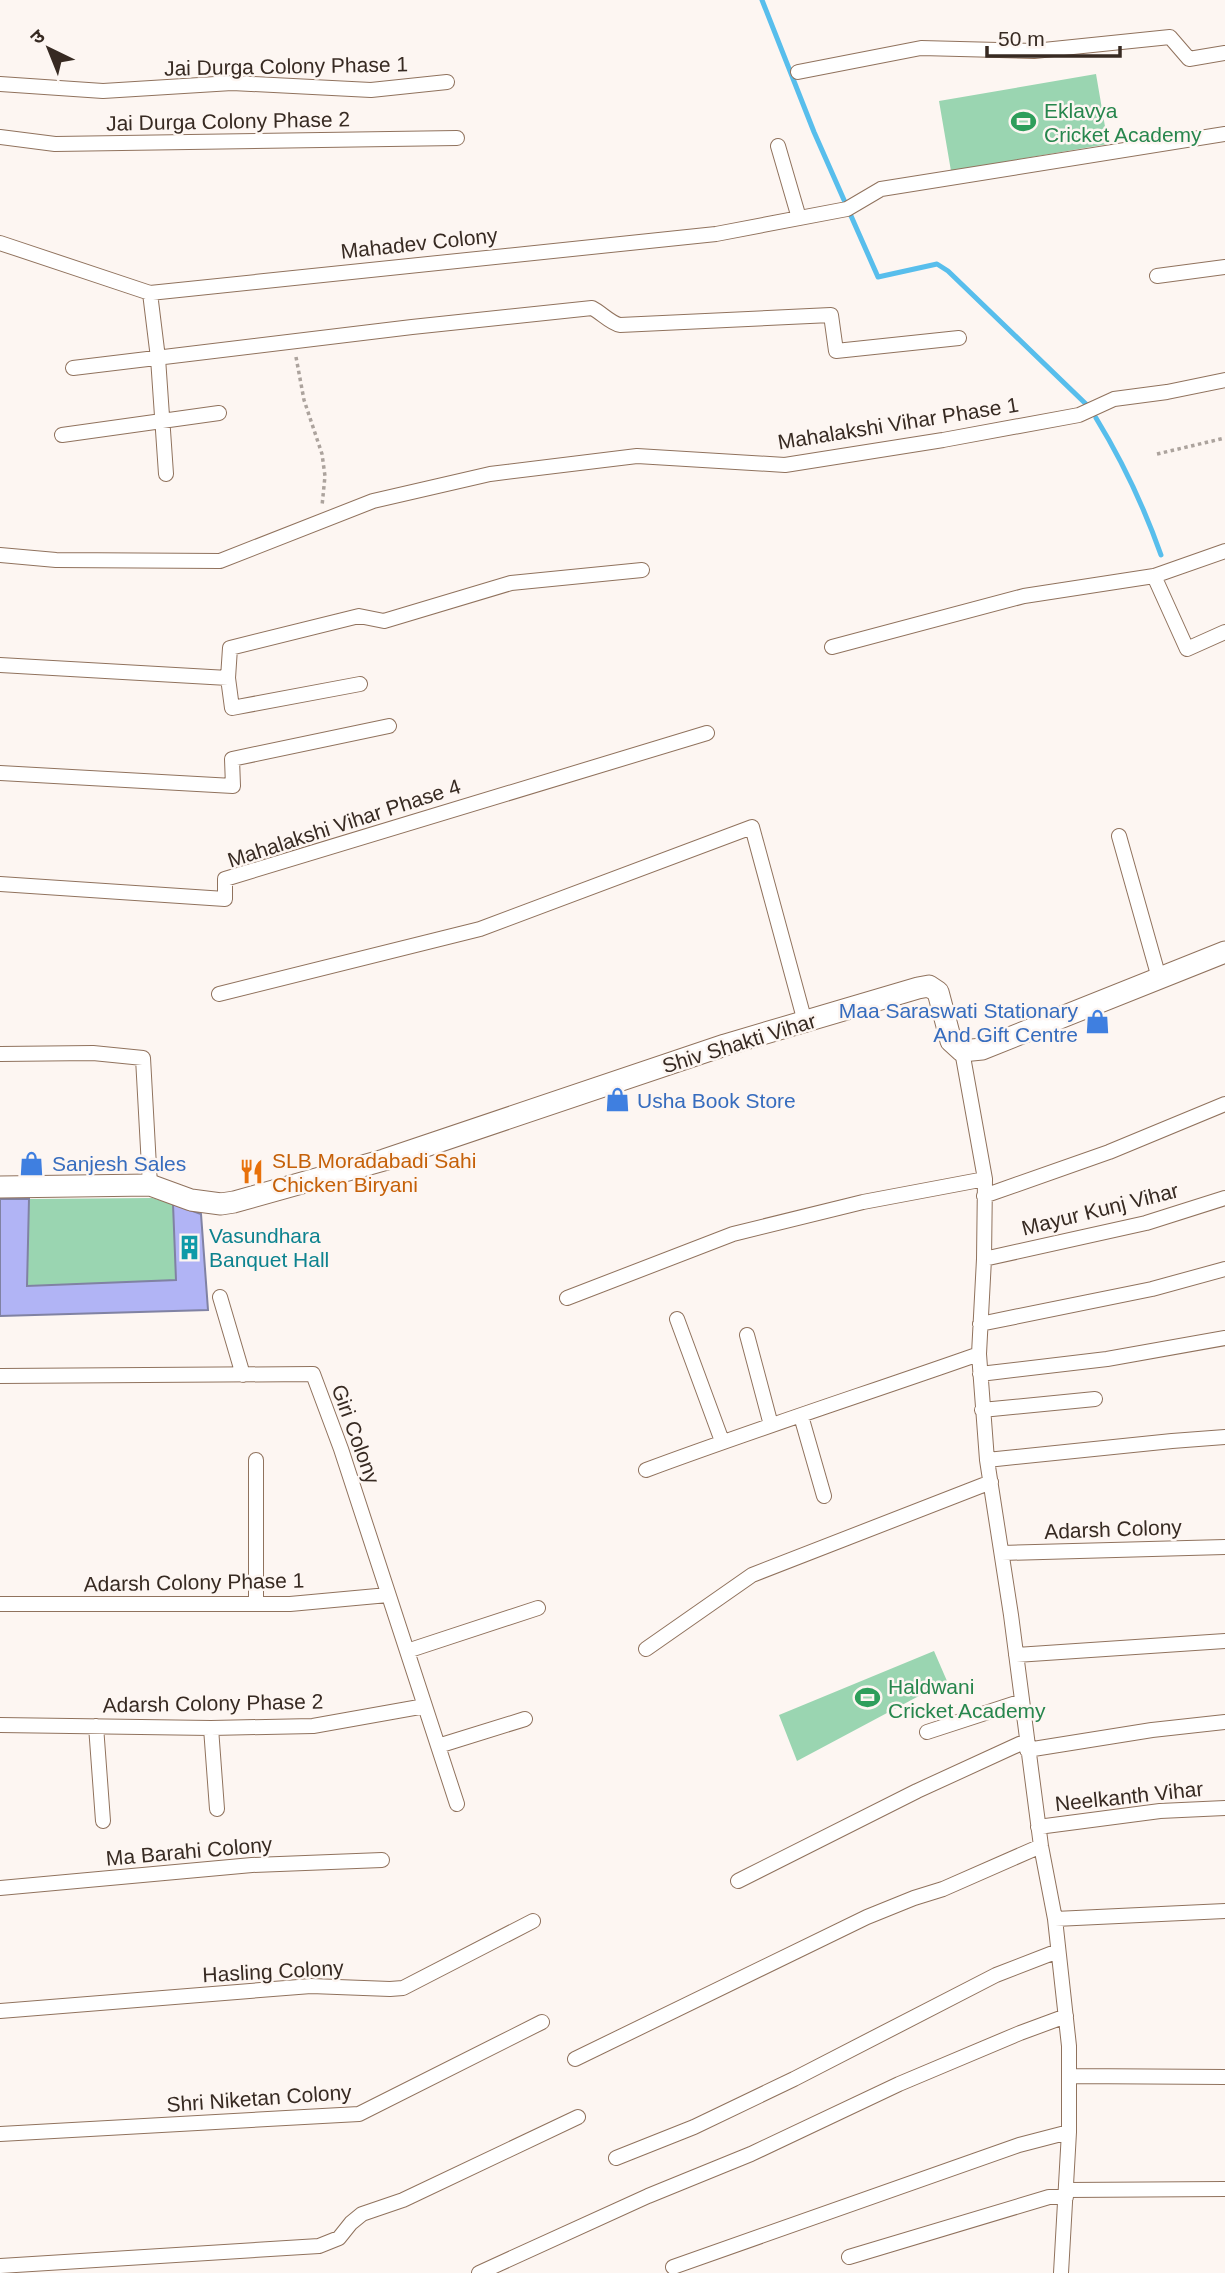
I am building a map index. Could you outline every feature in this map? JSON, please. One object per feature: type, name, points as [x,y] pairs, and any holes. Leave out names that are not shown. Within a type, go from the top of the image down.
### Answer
[{"type":"street","points":[[798,72],[921,48],[1034,51],[1170,37],[1189,59],[1225,53]]},
{"type":"street","name":"Jai Durga Colony Phase 1","points":[[0,84],[103,91],[232,83],[371,90],[447,82]]},
{"type":"street","name":"Mahadev Colony","points":[[0,243],[150,293],[716,234],[847,209],[881,189],[1225,134]]},
{"type":"street","name":"Jai Durga Colony Phase 2","points":[[0,136],[55,144],[457,138]]},
{"type":"street","points":[[778,146],[799,218]]},
{"type":"street","points":[[1157,276],[1225,267]]},
{"type":"street","points":[[150,293],[158,358],[166,474]]},
{"type":"street","points":[[73,368],[592,308],[614,324],[621,325],[831,315],[836,351],[959,338]]},
{"type":"street","name":"Mahalakshi Vihar Phase 1","points":[[0,555],[56,560],[220,561],[373,501],[490,474],[638,456],[785,465],[1079,415],[1114,399],[1225,380]]},
{"type":"street","points":[[62,435],[219,413]]},
{"type":"street","points":[[832,647],[1024,596],[1154,576],[1225,551]]},
{"type":"street","points":[[360,684],[232,708],[228,678],[230,648],[359,616],[384,621],[510,583],[642,570]]},
{"type":"street","points":[[1154,576],[1187,649],[1225,632]]},
{"type":"street","points":[[0,665],[228,678]]},
{"type":"street","points":[[0,773],[233,786],[232,759],[389,726]]},
{"type":"street","name":"Mahalakshi Vihar Phase 4","points":[[0,884],[225,899],[225,879],[707,733]]},
{"type":"street","points":[[219,994],[480,929],[752,827],[805,1022]]},
{"type":"street","points":[[1119,836],[1159,978]]},
{"type":"street","points":[[1061,2273],[1069,2132],[1070,2076],[1066,2016],[1055,1919],[1026,1746],[1016,1655],[987,1460],[979,1353],[985,1179],[961,1051],[982,1049],[1225,951]]},
{"type":"street","name":"Shiv Shakti Vihar","points":[[0,1187],[150,1185],[191,1200],[234,1202],[384,1160],[725,1045],[929,986],[938,992],[951,1041],[961,1051]]},
{"type":"street","points":[[0,1054],[93,1053],[144,1058],[150,1185]]},
{"type":"street","points":[[984,1196],[1110,1152],[1225,1104]]},
{"type":"street","points":[[567,1297],[733,1234],[863,1202],[985,1179]]},
{"type":"street","name":"Mayur Kunj Vihar","points":[[984,1259],[1146,1223],[1225,1198]]},
{"type":"street","points":[[980,1324],[1152,1289],[1225,1269]]},
{"type":"street","points":[[220,1297],[243,1375]]},
{"type":"street","points":[[677,1319],[722,1441]]},
{"type":"street","points":[[747,1335],[771,1425]]},
{"type":"street","points":[[980,1374],[1107,1359],[1225,1338]]},
{"type":"street","points":[[646,1469],[979,1353]]},
{"type":"street","name":"Giri Colony","points":[[0,1376],[313,1374],[341,1449],[457,1804]]},
{"type":"street","points":[[982,1410],[1095,1399]]},
{"type":"street","points":[[801,1416],[824,1496]]},
{"type":"street","points":[[987,1460],[1225,1437]]},
{"type":"street","points":[[256,1460],[256,1604]]},
{"type":"street","points":[[646,1649],[752,1575],[990,1482]]},
{"type":"street","name":"Adarsh Colony","points":[[1002,1553],[1225,1547]]},
{"type":"street","name":"Adarsh Colony Phase 1","points":[[0,1604],[290,1604],[388,1595]]},
{"type":"street","points":[[407,1651],[538,1608]]},
{"type":"street","points":[[1016,1655],[1225,1640]]},
{"type":"street","points":[[927,1731],[1022,1701]]},
{"type":"street","name":"Adarsh Colony Phase 2","points":[[0,1725],[211,1728],[313,1726],[425,1706]]},
{"type":"street","points":[[438,1746],[525,1719]]},
{"type":"street","points":[[738,1881],[917,1791],[1026,1746],[1225,1722]]},
{"type":"street","points":[[96,1726],[103,1821]]},
{"type":"street","points":[[211,1728],[217,1809]]},
{"type":"street","name":"Neelkanth Vihar","points":[[1038,1827],[1160,1811],[1225,1808]]},
{"type":"street","points":[[575,2059],[867,1917],[943,1889],[1041,1846]]},
{"type":"street","name":"Ma Barahi Colony","points":[[0,1888],[252,1865],[382,1860]]},
{"type":"street","points":[[1055,1919],[1225,1911]]},
{"type":"street","name":"Hasling Colony","points":[[0,2011],[311,1986],[403,1988],[533,1922]]},
{"type":"street","points":[[616,2158],[694,2127],[996,1975],[1058,1951]]},
{"type":"street","points":[[480,2273],[649,2196],[751,2154],[899,2084],[1066,2016]]},
{"type":"street","name":"Shri Niketan Colony","points":[[0,2134],[359,2114],[542,2022]]},
{"type":"street","points":[[1070,2076],[1225,2077]]},
{"type":"street","points":[[0,2266],[320,2246],[340,2238],[362,2214],[403,2200],[578,2117]]},
{"type":"street","points":[[673,2267],[1019,2145],[1069,2132]]},
{"type":"street","points":[[849,2257],[1049,2197],[1066,2194],[1225,2189]]},
{"type":"path","points":[[294,342],[304,400],[322,454],[325,475],[321,522]]},
{"type":"path","points":[[1157,454],[1225,438]]},
{"type":"green space","name":"Eklavya Cricket Academy","points":[[1096,74],[1108,144],[951,171],[939,101]]},
{"type":"green space","points":[[152,1198],[173,1204],[176,1280],[27,1286],[29,1199]]},
{"type":"green space","name":"Haldwani Cricket Academy","points":[[934,1651],[947,1681],[797,1761],[779,1715]]},
{"type":"building","name":"Vasundhara Banquet Hall","points":[[0,1199],[29,1199],[27,1286],[176,1280],[173,1204],[201,1214],[208,1310],[0,1316]]},
{"type":"waterway","points":[[762,0],[814,132],[878,277],[937,264],[948,271],[1087,405]]},
{"type":"waterway","points":[[1096,418],[1132,485],[1161,555]]},
{"type":"place","name":"Eklavya Cricket Academy","points":[[1024,122]]},
{"type":"place","name":"Maa Saraswati Stationary And Gift Centre","points":[[1098,1022]]},
{"type":"place","name":"Usha Book Store","points":[[617,1100]]},
{"type":"place","name":"Sanjesh Sales","points":[[32,1163]]},
{"type":"place","name":"SLB Moradabadi Sahi Chicken Biryani","points":[[252,1172]]},
{"type":"place","name":"Vasundhara Banquet Hall","points":[[189,1247]]},
{"type":"place","name":"Haldwani Cricket Academy","points":[[868,1698]]}]
